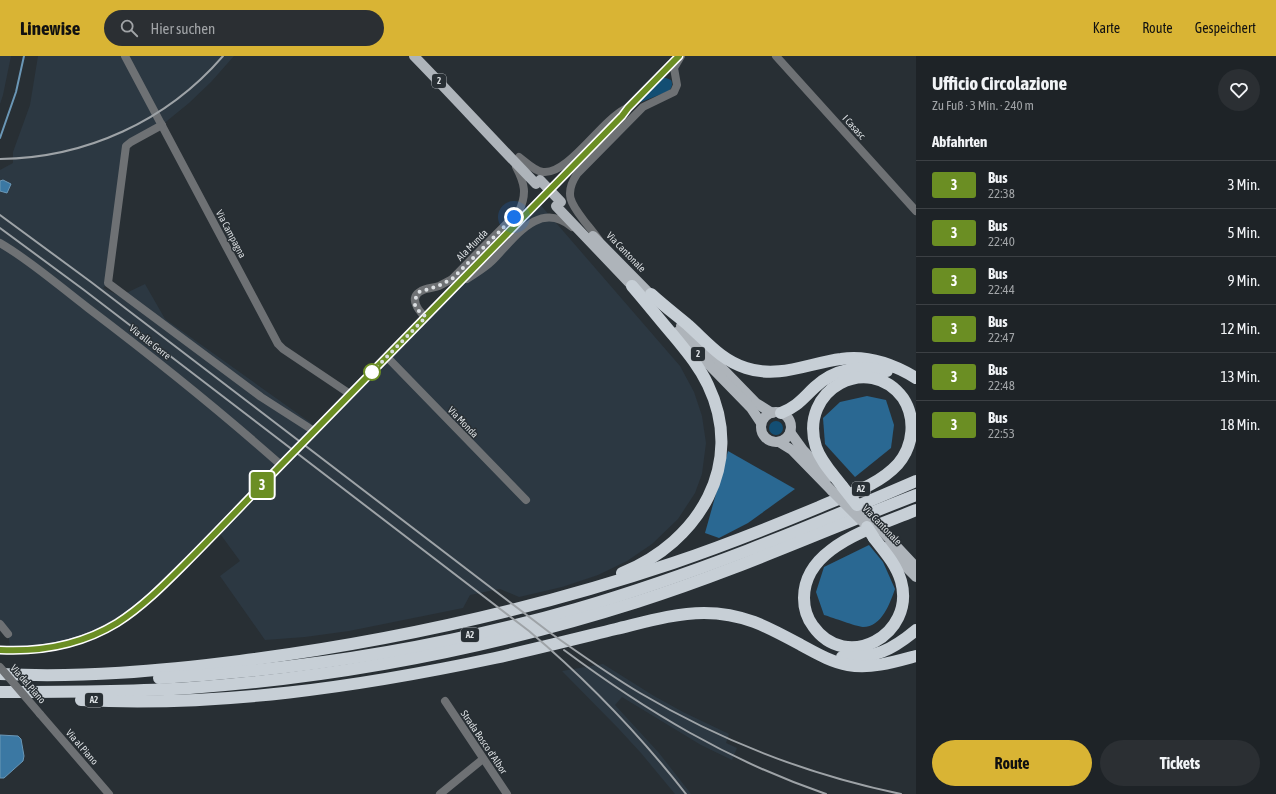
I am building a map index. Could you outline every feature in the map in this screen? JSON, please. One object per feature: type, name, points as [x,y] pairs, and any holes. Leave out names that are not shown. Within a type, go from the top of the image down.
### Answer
[{"type":"highway","name":"A2","points":[[570,594],[625,572],[650,559],[674,541],[691,524],[701,511],[713,488],[720,462],[721,426],[717,408],[707,384],[688,354],[632,286]]},
{"type":"highway","points":[[651,294],[689,326],[716,352],[728,360],[747,369],[761,372],[777,372],[794,370],[841,359],[859,358],[888,364],[916,378]]},
{"type":"highway","points":[[776,413],[791,409],[823,380],[837,373],[849,370],[866,368],[879,369],[916,382]]},
{"type":"highway","name":"A2","points":[[0,674],[117,674],[265,658],[358,643],[427,629],[525,606],[640,574],[723,545],[814,509],[865,487],[880,479],[892,470],[902,458],[909,446],[912,430],[911,413],[904,400],[896,390],[881,381],[863,377],[846,380],[829,391],[817,408],[813,428],[816,448],[838,488],[857,505]]},
{"type":"highway","name":"A2","points":[[0,679],[89,681],[230,673],[351,658],[450,640],[574,609],[690,572],[803,529],[916,481]]},
{"type":"highway","name":"A2","points":[[0,693],[129,691],[238,684],[352,670],[459,650],[552,628],[677,589],[788,547],[916,494]]},
{"type":"highway","points":[[867,527],[878,536],[901,579],[904,595],[902,609],[897,622],[892,628],[877,642],[855,647],[838,644],[820,634],[812,624],[806,613],[804,600],[804,589],[809,574],[824,555],[838,545],[862,533],[916,510]]},
{"type":"highway","name":"A2","points":[[0,693],[92,700],[142,701],[224,699],[313,691],[426,672],[508,655],[657,619],[697,613],[722,614],[746,619],[768,628],[834,661],[847,665],[860,666],[884,664],[916,656]]},
{"type":"highway","name":"A2","points":[[816,652],[844,657],[860,658],[872,656],[894,647],[916,630]]},
{"type":"main road","name":"Via Cantonale","points":[[414,56],[538,182],[583,233],[651,294],[756,403],[776,413]]},
{"type":"main road","name":"Via Cantonale","points":[[603,251],[632,286],[751,408],[761,423]]},
{"type":"main road","points":[[776,413],[789,419],[791,426],[790,432],[786,438],[779,442],[773,442],[766,438],[761,431],[761,423],[765,417],[776,413]]},
{"type":"main road","name":"Via Cantonale","points":[[790,432],[803,450],[838,488],[867,527]]},
{"type":"main road","name":"Via Cantonale","points":[[779,442],[792,450],[838,488]]},
{"type":"main road","name":"Via Cantonale","points":[[857,505],[878,536],[916,577]]},
{"type":"main road","name":"Via Cantonale","points":[[878,536],[916,567]]},
{"type":"street","name":"Via Campagna","points":[[125,56],[278,344],[283,349],[350,394]]},
{"type":"street","points":[[556,184],[680,56]]},
{"type":"street","points":[[622,116],[674,92],[677,86],[674,68],[680,56]]},
{"type":"street","name":"I Casasc","points":[[776,56],[916,211]]},
{"type":"street","points":[[659,76],[670,74],[675,79]]},
{"type":"street","points":[[603,251],[573,207],[570,195],[571,187],[577,174],[643,107]]},
{"type":"street","points":[[516,159],[543,172],[556,170],[569,161],[612,117],[628,108]]},
{"type":"street","points":[[162,125],[126,146],[108,283],[248,388],[314,431]]},
{"type":"street","name":"Ala Munda","points":[[0,650],[30,651],[65,645],[94,635],[119,621],[148,600],[426,317],[454,283],[514,217],[524,201],[524,184],[516,159]]},
{"type":"street","name":"Ala Munda","points":[[454,283],[476,266],[538,202]]},
{"type":"street","name":"Ala Munda","points":[[426,317],[415,305],[417,294],[421,291],[454,283],[491,262],[529,223],[541,218],[554,218],[567,223],[603,251]]},
{"type":"street","name":"Via alle Gerre","points":[[0,243],[40,271],[145,350],[228,418],[281,464]]},
{"type":"street","name":"Via Monda","points":[[386,357],[526,500]]},
{"type":"street","points":[[0,624],[8,634]]},
{"type":"street","name":"Via del Piano","points":[[0,667],[40,714]]},
{"type":"street","name":"Strada Bosco d'Albor","points":[[445,701],[507,794]]},
{"type":"street","name":"Via al Piano","points":[[40,714],[109,794]]},
{"type":"street","points":[[440,794],[483,759]]},
{"type":"shaded area","points":[[0,56],[11,56],[0,104]]},
{"type":"shaded area","points":[[38,56],[234,56],[211,82],[189,103],[162,125],[129,144],[108,283],[103,288],[120,296],[145,284],[165,319],[311,423],[314,431],[538,202],[680,366],[694,392],[702,416],[706,443],[702,474],[695,493],[678,519],[652,544],[627,561],[598,575],[562,587],[519,597],[500,589],[494,590],[470,595],[463,608],[349,631],[305,637],[265,640],[220,576],[240,561],[218,531],[148,600],[80,640],[11,651],[8,634],[0,624],[0,170],[13,163],[13,152],[30,105]]},
{"type":"shaded area","points":[[662,78],[671,80],[672,86],[669,91],[636,104]]},
{"type":"shaded area","points":[[3,180],[11,184],[7,193],[0,191],[0,181]]},
{"type":"shaded area","points":[[867,396],[886,400],[894,425],[891,448],[855,477],[825,444],[823,418],[840,402]]},
{"type":"shaded area","points":[[776,421],[781,423],[783,428],[781,433],[776,435],[771,433],[769,428],[771,423]]},
{"type":"shaded area","points":[[728,451],[795,489],[748,523],[719,538],[705,533]]},
{"type":"shaded area","points":[[869,545],[883,562],[895,589],[888,607],[880,619],[875,623],[870,626],[863,627],[824,615],[816,592],[824,567]]},
{"type":"shaded area","points":[[603,664],[654,696],[729,734],[726,743],[737,748],[732,760],[701,745],[622,697],[615,705],[659,753],[691,794],[675,794],[641,753],[562,671]]},
{"type":"shaded area","points":[[0,735],[18,736],[21,739],[24,756],[23,761],[4,778],[0,778]]},
{"type":"waterway","points":[[0,138],[16,92],[24,56]]},
{"type":"tunnel","points":[[538,202],[554,186]]},
{"type":"railway","points":[[0,159],[32,157],[63,152],[94,143],[123,132],[151,117],[177,99],[201,79],[223,56]]},
{"type":"railway","points":[[0,215],[91,282],[549,632],[616,678],[671,710],[734,741],[766,754],[833,777],[901,794]]},
{"type":"railway","points":[[0,228],[84,290],[529,631],[612,708],[650,750],[686,794]]},
{"type":"railway","points":[[564,650],[626,694],[689,732],[756,766],[790,781],[826,794]]},
{"type":"bus line","name":"3","points":[[0,650],[40,650],[65,645],[80,640],[94,635],[115,624],[148,600],[218,531],[281,464],[556,184],[679,56]]},
{"type":"route","points":[[372,372],[426,317],[415,305],[416,297],[419,292],[438,286],[452,279],[514,217]]}]
